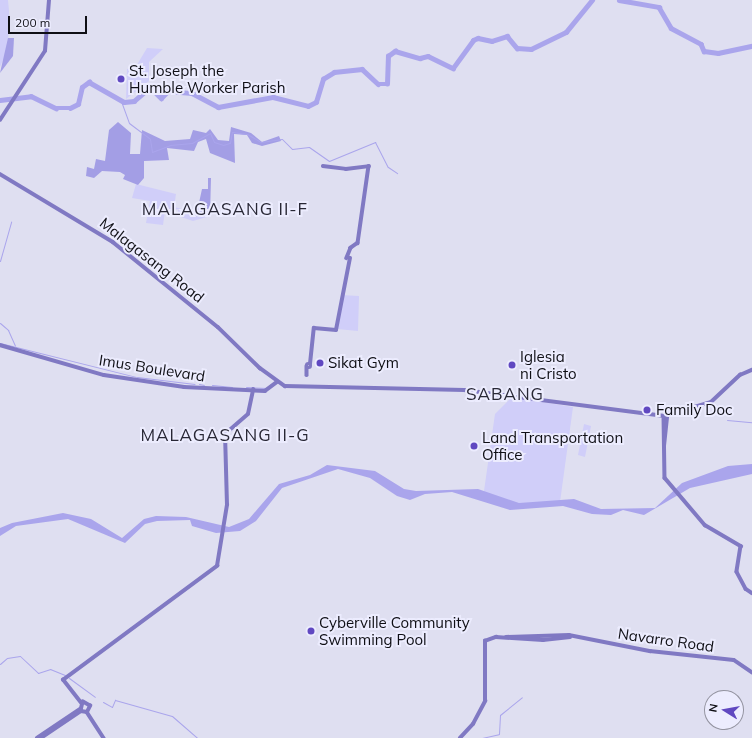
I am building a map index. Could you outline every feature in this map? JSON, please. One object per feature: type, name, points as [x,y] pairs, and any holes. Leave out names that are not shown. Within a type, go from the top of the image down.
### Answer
[{"type":"street","points":[[0,120],[15,93],[45,50],[49,0]]},
{"type":"street","points":[[309,366],[314,328],[336,330],[351,248],[358,243],[368,166],[346,169],[323,166]]},
{"type":"street","name":"Malagasang Road","points":[[0,174],[113,242],[218,327],[277,382]]},
{"type":"street","name":"Imus Boulevard","points":[[0,344],[104,375],[184,387],[267,391],[277,382]]},
{"type":"street","points":[[277,382],[290,386],[464,390],[666,416],[711,402],[740,374],[752,370]]},
{"type":"street","points":[[87,712],[90,706],[81,703],[63,680],[217,566],[225,520],[225,434],[248,414],[253,390]]},
{"type":"street","points":[[666,416],[664,473],[672,488],[705,525],[741,546],[737,572],[746,589],[752,593]]},
{"type":"street","name":"Navarro Road","points":[[460,738],[477,719],[485,701],[484,643],[506,638],[573,636],[650,651],[734,660],[752,672]]},
{"type":"street","points":[[81,703],[81,710]]},
{"type":"street","points":[[81,710],[87,712],[104,738]]},
{"type":"street","points":[[37,738],[81,710]]},
{"type":"street","points":[[41,738],[81,710]]},
{"type":"shaded area","points":[[0,0],[8,0],[9,11],[8,49],[0,67]]},
{"type":"shaded area","points":[[8,38],[14,38],[13,56],[0,73]]},
{"type":"shaded area","points":[[147,48],[163,49],[149,62],[149,81],[126,99],[127,69],[135,68]]},
{"type":"shaded area","points":[[118,122],[131,133],[130,154],[140,154],[142,130],[165,141],[190,139],[193,130],[206,133],[210,129],[218,140],[229,141],[231,127],[251,133],[262,142],[279,136],[281,141],[262,146],[252,143],[247,135],[234,134],[235,163],[210,153],[206,139],[198,142],[194,151],[167,148],[169,160],[144,161],[144,178],[138,185],[123,179],[125,175],[120,172],[102,171],[94,178],[86,176],[87,167],[94,169],[96,159],[105,161],[109,130]]},
{"type":"shaded area","points":[[208,178],[211,178],[210,216],[197,212],[202,189],[208,189]]},
{"type":"shaded area","points":[[136,184],[176,194],[174,207],[210,216],[193,221],[178,216],[178,209],[165,211],[163,225],[146,223],[150,201],[132,198]]},
{"type":"shaded area","points":[[341,295],[359,296],[358,331],[337,329]]},
{"type":"shaded area","points":[[512,397],[573,407],[560,502],[517,508],[483,498],[495,414]]},
{"type":"shaded area","points":[[584,424],[591,426],[585,457],[578,455]]},
{"type":"shaded area","points":[[752,464],[752,474],[690,488],[644,515],[623,510],[611,515],[592,514],[563,506],[510,510],[452,492],[425,494],[410,500],[397,496],[370,478],[338,469],[282,488],[256,521],[240,531],[216,533],[192,526],[190,520],[157,521],[145,524],[125,543],[68,519],[16,526],[0,536],[0,528],[12,523],[63,513],[91,519],[122,538],[144,519],[156,516],[186,517],[229,527],[249,519],[279,484],[310,475],[327,465],[375,471],[404,489],[416,491],[478,489],[519,503],[574,499],[601,509],[655,508],[682,483],[728,466]]},
{"type":"waterway","points":[[0,100],[31,96],[56,108],[70,108],[78,104],[82,87],[89,82],[124,102],[134,101],[150,87],[161,98],[168,91],[192,93],[218,107],[273,97],[308,106],[316,102],[323,79],[334,72],[362,69],[378,84],[387,84],[388,56],[395,51],[420,58],[428,56],[453,68],[473,40],[478,38],[492,41],[507,36],[517,48],[531,49],[566,32],[592,0]]},
{"type":"waterway","points":[[619,0],[659,7],[671,28],[701,44],[704,51],[718,53],[752,46]]},
{"type":"waterway","points":[[121,101],[129,123],[150,139],[152,152],[170,145],[192,143],[210,133],[214,142],[223,145],[230,143],[232,132],[247,134],[261,142],[282,139],[292,149],[309,147],[329,161],[375,142],[388,167],[397,173]]},
{"type":"waterway","points":[[0,261],[11,222]]},
{"type":"waterway","points":[[0,323],[8,330],[15,346]]},
{"type":"waterway","points":[[0,343],[136,377]]},
{"type":"waterway","points":[[137,377],[195,384]]},
{"type":"waterway","points":[[199,384],[204,385]]},
{"type":"waterway","points":[[212,385],[232,387]]},
{"type":"waterway","points":[[246,387],[267,388]]},
{"type":"waterway","points":[[727,420],[752,422]]},
{"type":"waterway","points":[[0,664],[7,658],[20,656],[38,673],[50,669],[65,675]]},
{"type":"waterway","points":[[69,678],[95,697]]},
{"type":"waterway","points":[[482,738],[499,734],[500,715],[522,697]]},
{"type":"waterway","points":[[103,702],[112,707],[115,700],[172,716],[197,738]]},
{"type":"place","name":"St. Joseph the Humble Worker Parish","points":[[121,79]]},
{"type":"place","name":"Sikat Gym","points":[[320,363]]},
{"type":"place","name":"Iglesia ni Cristo","points":[[512,365]]},
{"type":"place","name":"Family Doc","points":[[647,410]]},
{"type":"place","name":"Land Transportation Office","points":[[474,446]]},
{"type":"place","name":"Cyberville Community Swimming Pool","points":[[311,631]]},
{"type":"district","name":"MALAGASANG II-F","points":[[225,209]]},
{"type":"district","name":"SABANG","points":[[505,394]]},
{"type":"district","name":"MALAGASANG II-G","points":[[225,435]]}]
